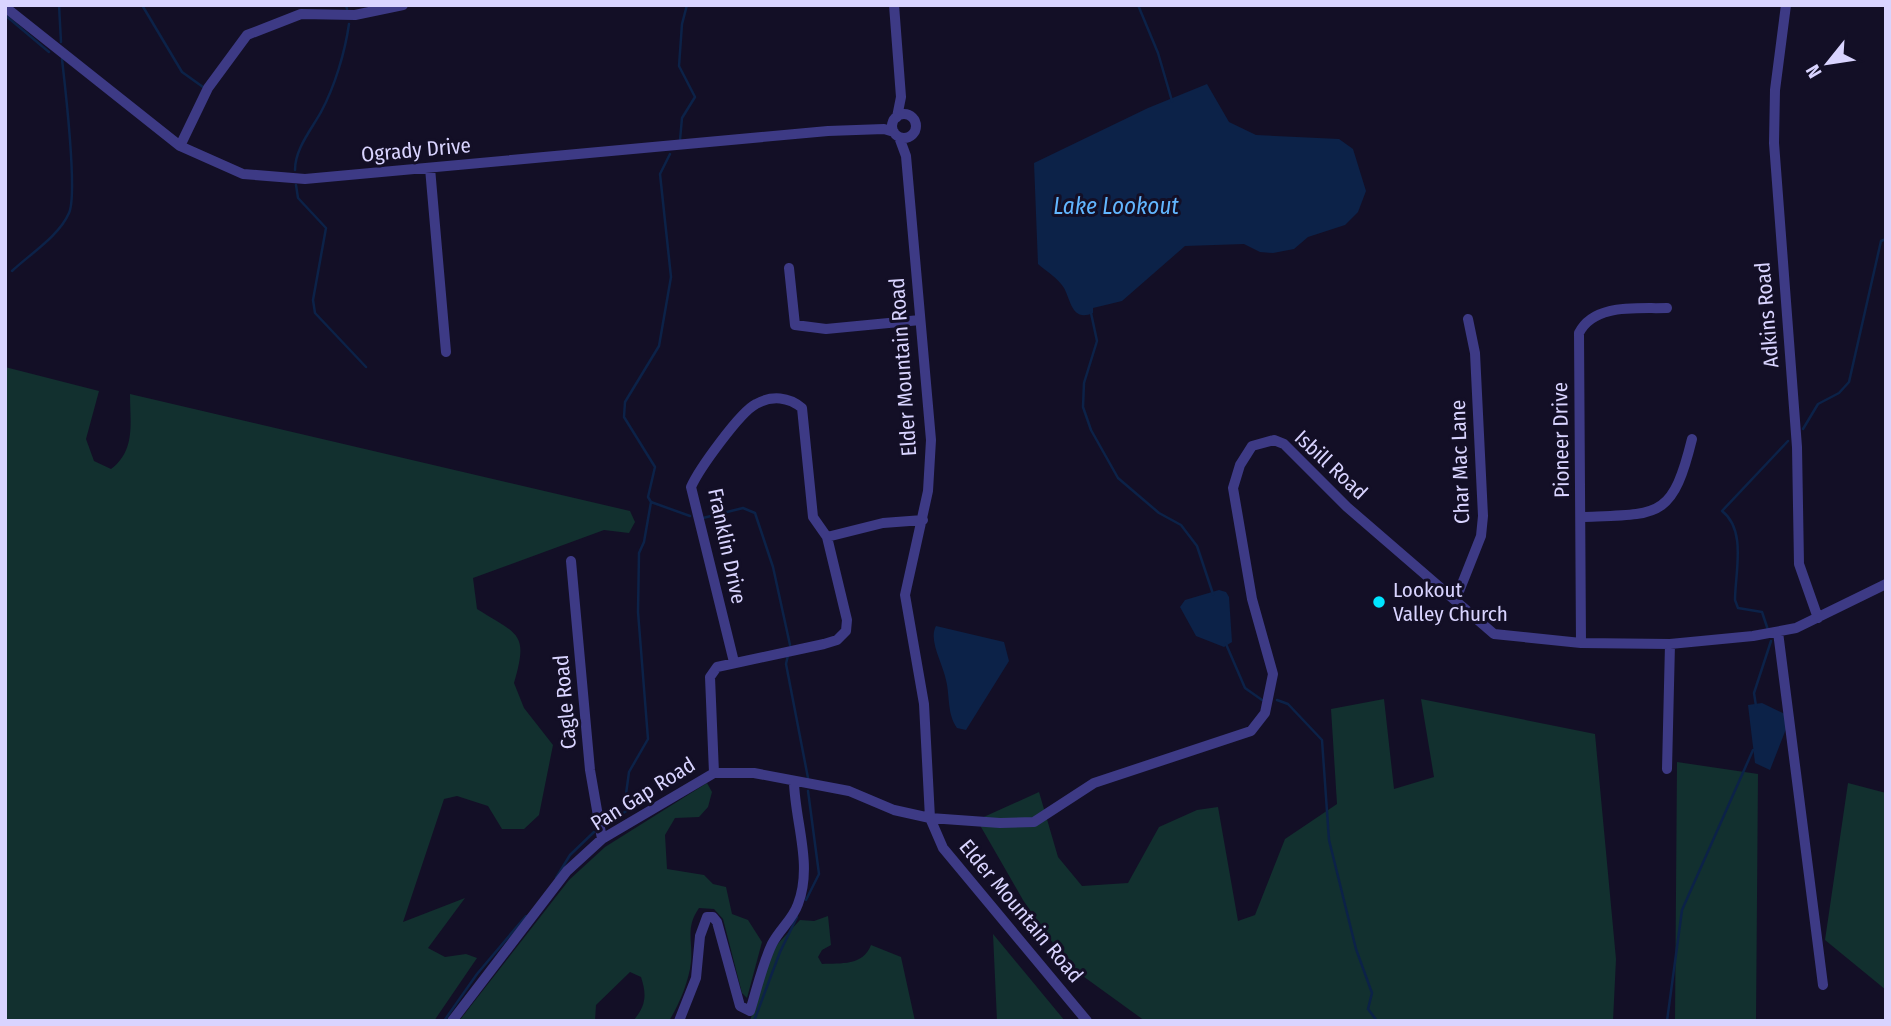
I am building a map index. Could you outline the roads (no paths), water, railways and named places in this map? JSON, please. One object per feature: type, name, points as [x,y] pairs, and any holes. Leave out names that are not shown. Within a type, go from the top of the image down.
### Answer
[{"type":"street","points":[[180,146],[208,88],[247,35],[301,14],[355,15],[403,5]]},
{"type":"street","name":"Elder Mountain Road","points":[[894,5],[901,97],[896,129],[906,156],[931,440],[928,491],[905,595],[924,705],[930,818],[943,848],[1087,1021]]},
{"type":"street","name":"Adkins Road","points":[[1786,5],[1775,90],[1773,144],[1797,447],[1799,564],[1818,618]]},
{"type":"street","name":"Ogrady Drive","points":[[5,7],[180,146],[231,170],[265,178],[305,179],[896,129]]},
{"type":"street","name":"Elder Mountain Road","points":[[896,129],[916,127],[901,97]]},
{"type":"street","points":[[896,129],[911,117]]},
{"type":"street","points":[[430,168],[446,352]]},
{"type":"street","points":[[789,268],[795,325],[825,329],[920,320]]},
{"type":"street","name":"Pioneer Drive","points":[[1581,643],[1580,333],[1590,317],[1605,312],[1667,307]]},
{"type":"street","name":"Char Mac Lane","points":[[1455,599],[1481,536],[1483,516],[1475,353],[1468,319]]},
{"type":"street","name":"Franklin Drive","points":[[734,662],[691,487],[699,469],[754,404],[772,398],[792,399],[802,408],[813,517],[827,537]]},
{"type":"street","points":[[1581,517],[1649,514],[1664,506],[1683,478],[1692,439]]},
{"type":"street","name":"Isbill Road","points":[[930,818],[1000,823],[1034,822],[1094,783],[1251,730],[1265,713],[1273,674],[1252,599],[1233,488],[1240,465],[1252,446],[1263,441],[1284,444],[1347,507],[1493,634],[1581,643],[1670,644],[1778,632],[1818,618],[1886,584]]},
{"type":"street","points":[[713,774],[709,677],[717,667],[824,644],[844,635],[847,620],[827,537],[883,523],[923,520]]},
{"type":"street","name":"Cagle Road","points":[[571,561],[590,770],[602,839]]},
{"type":"street","points":[[1778,632],[1823,985]]},
{"type":"street","points":[[1667,769],[1670,644]]},
{"type":"street","name":"Pan Gap Road","points":[[452,1021],[567,871],[602,839],[713,774],[754,773],[849,791],[894,810],[930,818]]},
{"type":"street","points":[[679,1021],[696,978],[700,936],[707,917],[713,917],[717,922],[740,1006],[750,1011],[772,943],[798,906],[802,890],[803,846],[795,807],[794,782]]},
{"type":"water","name":"Lake Lookout","points":[[1207,84],[1229,122],[1256,135],[1339,139],[1353,149],[1366,191],[1358,212],[1345,225],[1308,237],[1294,249],[1273,253],[1260,252],[1244,244],[1185,246],[1122,301],[1093,308],[1093,313],[1081,315],[1073,309],[1062,285],[1038,264],[1034,163],[1148,108]]},
{"type":"water","points":[[1219,590],[1226,592],[1229,597],[1232,642],[1224,647],[1196,636],[1180,607],[1185,600]]},
{"type":"water","points":[[936,626],[1004,642],[1009,661],[966,730],[957,728],[950,711],[946,680],[935,645]]},
{"type":"water","points":[[1762,703],[1787,715],[1786,729],[1770,770],[1755,763],[1748,705]]},
{"type":"waterway","points":[[59,5],[61,42]]},
{"type":"waterway","points":[[142,5],[182,72],[203,87]]},
{"type":"waterway","points":[[346,5],[347,9]]},
{"type":"waterway","points":[[680,140],[682,118],[695,97],[679,66],[682,24],[687,5]]},
{"type":"waterway","points":[[1138,5],[1158,53],[1172,101]]},
{"type":"waterway","points":[[5,15],[49,52]]},
{"type":"waterway","points":[[295,170],[301,147],[335,80],[349,24]]},
{"type":"waterway","points":[[12,271],[51,237],[69,213],[72,163],[62,59]]},
{"type":"waterway","points":[[606,824],[628,810],[626,794],[629,772],[648,739],[638,612],[639,553],[644,542],[651,502],[648,497],[655,467],[624,417],[625,402],[659,346],[671,277],[660,174],[670,154]]},
{"type":"waterway","points":[[296,185],[298,198],[326,228],[313,300],[315,313],[366,367]]},
{"type":"waterway","points":[[1803,429],[1818,404],[1839,393],[1849,382],[1881,241],[1886,239]]},
{"type":"waterway","points":[[1091,313],[1097,341],[1084,383],[1083,407],[1091,430],[1118,478],[1159,513],[1181,525],[1197,546],[1213,594]]},
{"type":"waterway","points":[[1768,630],[1762,612],[1738,608],[1735,600],[1737,540],[1730,519],[1722,511],[1788,441]]},
{"type":"waterway","points":[[651,502],[690,516]]},
{"type":"waterway","points":[[703,518],[743,508],[755,513],[773,567],[790,645]]},
{"type":"waterway","points":[[1756,706],[1754,693],[1771,641]]},
{"type":"waterway","points":[[1226,644],[1245,688],[1262,700]]},
{"type":"waterway","points":[[788,655],[786,664],[808,778]]},
{"type":"waterway","points":[[1277,700],[1288,704],[1322,740],[1329,840],[1356,949],[1372,993],[1368,1009],[1377,1021]]},
{"type":"waterway","points":[[1667,1021],[1682,910],[1753,750]]},
{"type":"waterway","points":[[806,900],[819,874],[808,791]]},
{"type":"waterway","points":[[556,878],[570,855],[594,832]]},
{"type":"waterway","points":[[444,1021],[477,974],[526,916]]},
{"type":"waterway","points":[[754,1021],[780,952],[797,917]]},
{"type":"place","name":"Lookout Valley Church","points":[[1379,602]]}]
